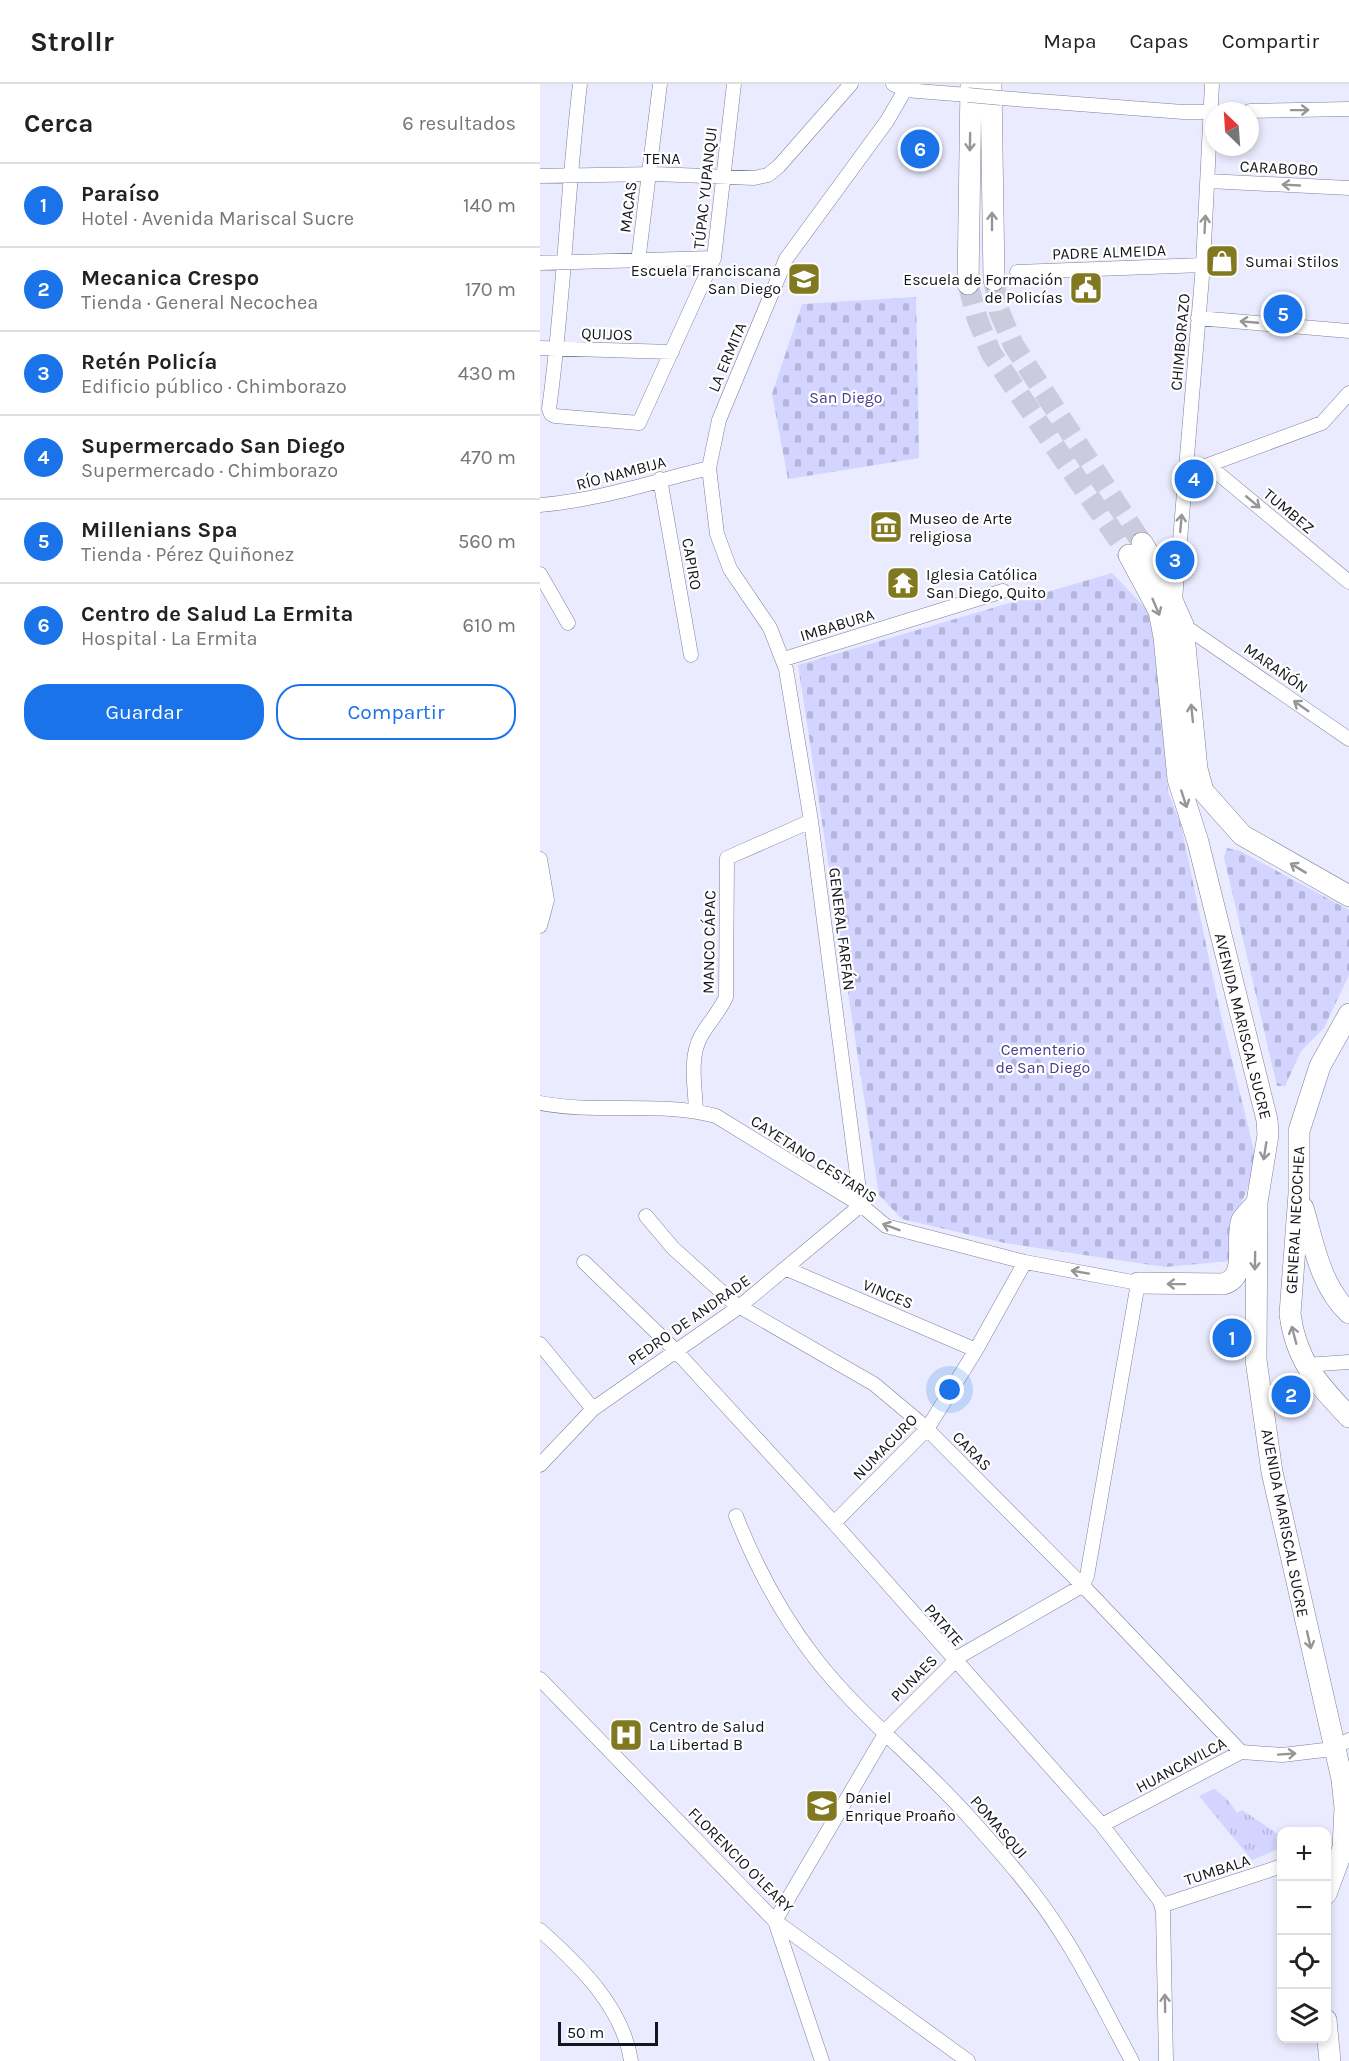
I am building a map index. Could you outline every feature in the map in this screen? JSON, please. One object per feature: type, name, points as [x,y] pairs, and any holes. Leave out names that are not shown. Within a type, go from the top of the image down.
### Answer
[{"type":"main road","points":[[968,284],[969,89]]},
{"type":"main road","points":[[994,280],[996,91]]},
{"type":"main road","name":"AVENIDA MARISCAL SUCRE","points":[[1242,835],[1203,791],[1197,769],[1183,625],[1174,602],[1135,549],[1160,618],[1175,764],[1198,842],[1266,1111],[1268,1134],[1257,1202],[1256,1360],[1272,1472],[1341,1744],[1344,1798],[1328,1881]]},
{"type":"main road","points":[[1198,842],[1205,836],[1225,829],[1242,835],[1349,896]]},
{"type":"main road","name":"GENERAL NECOCHEA","points":[[1349,1014],[1320,1066],[1299,1131],[1299,1194],[1290,1314],[1292,1332],[1305,1365],[1349,1417]]},
{"type":"main road","points":[[1299,1194],[1324,1277],[1335,1297],[1349,1313]]},
{"type":"main road","points":[[1138,1283],[1222,1284],[1232,1281],[1238,1273],[1242,1220],[1257,1202]]},
{"type":"main road","points":[[1328,2043],[1330,2061]]},
{"type":"street","points":[[558,349],[579,84]]},
{"type":"street","name":"MACAS","points":[[638,262],[660,84]]},
{"type":"street","name":"TÚPAC YUPANQUI","points":[[558,349],[551,414],[639,423],[714,258],[734,84]]},
{"type":"street","name":"TENA","points":[[540,176],[649,174],[754,178],[768,175],[779,166],[851,84]]},
{"type":"street","name":"CHIMBORAZO","points":[[1212,84],[1213,102]]},
{"type":"street","points":[[899,87],[996,91],[1171,112],[1205,112]]},
{"type":"street","name":"LA ERMITA","points":[[784,659],[770,628],[730,569],[717,534],[709,468],[719,420],[786,259],[887,121],[899,87]]},
{"type":"street","points":[[1259,111],[1349,109]]},
{"type":"street","name":"CHIMBORAZO","points":[[1174,602],[1203,265],[1210,156]]},
{"type":"street","name":"CARABOBO","points":[[1208,181],[1349,188]]},
{"type":"street","points":[[540,263],[638,262],[714,258]]},
{"type":"street","name":"PADRE ALMEIDA","points":[[1017,272],[1203,265]]},
{"type":"street","points":[[1198,318],[1349,331]]},
{"type":"street","name":"QUIJOS","points":[[540,348],[672,352]]},
{"type":"street","points":[[1186,470],[1208,465],[1319,424],[1326,420],[1349,393]]},
{"type":"street","name":"TUMBEZ","points":[[1208,465],[1349,582]]},
{"type":"street","name":"RÍO NAMBIJA","points":[[540,505],[613,495],[660,479],[709,468]]},
{"type":"street","name":"CAPIRO","points":[[660,479],[691,655]]},
{"type":"street","points":[[540,574],[568,623]]},
{"type":"street","name":"IMBABURA","points":[[784,659],[1003,591]]},
{"type":"street","name":"MARAÑÓN","points":[[1183,625],[1349,739]]},
{"type":"street","name":"GENERAL FARFÁN","points":[[784,659],[811,821],[861,1205]]},
{"type":"street","name":"MANCO CÁPAC","points":[[696,1110],[694,1058],[701,1036],[720,1010],[726,996],[727,858],[811,821]]},
{"type":"street","points":[[540,860],[547,900],[540,926]]},
{"type":"street","name":"CAYETANO CESTARIS","points":[[540,1103],[571,1109],[696,1110],[729,1123],[861,1205],[886,1226],[1025,1262],[1138,1283]]},
{"type":"street","name":"PEDRO DE ANDRADE","points":[[540,1465],[593,1409],[739,1307],[861,1205]]},
{"type":"street","name":"CARAS","points":[[646,1216],[673,1248],[739,1307],[874,1384],[927,1429],[1241,1752]]},
{"type":"street","name":"PATATE","points":[[584,1262],[675,1350],[834,1523],[1102,1826],[1163,1905]]},
{"type":"street","name":"NUMACURO","points":[[834,1523],[927,1429],[976,1350],[1025,1262]]},
{"type":"street","name":"VINCES","points":[[787,1269],[976,1350]]},
{"type":"street","points":[[1082,1586],[1087,1576],[1138,1283]]},
{"type":"street","points":[[540,1344],[593,1409]]},
{"type":"street","points":[[1305,1365],[1349,1362]]},
{"type":"street","name":"POMASQUI","points":[[736,1516],[754,1562],[815,1659],[969,1816],[1031,1889],[1063,1935],[1132,2061]]},
{"type":"street","name":"PUNAES","points":[[775,1921],[885,1732],[954,1661],[1082,1586]]},
{"type":"street","name":"FLORENCIO O'LEARY","points":[[540,1679],[775,1921],[968,2061]]},
{"type":"street","name":"HUANCAVILCA","points":[[1102,1826],[1241,1752],[1282,1755],[1341,1744]]},
{"type":"street","name":"TUMBALA","points":[[1163,1905],[1277,1867]]},
{"type":"street","points":[[1163,1905],[1166,2061]]},
{"type":"street","points":[[775,1921],[822,2061]]},
{"type":"street","points":[[540,1930],[571,1958],[597,1989],[628,2042],[631,2061]]},
{"type":"green space","name":"San Diego","points":[[916,297],[919,458],[788,479],[772,394],[802,304]]},
{"type":"green space","name":"Cementerio de San Diego","points":[[1112,573],[1148,611],[1156,643],[1168,792],[1181,825],[1220,1011],[1257,1163],[1237,1215],[1231,1261],[1165,1267],[1005,1243],[902,1219],[879,1195],[798,665]]},
{"type":"green space","points":[[1227,848],[1240,851],[1349,910],[1349,975],[1324,1028],[1301,1051],[1285,1086],[1277,1086],[1224,857]]},
{"type":"green space","points":[[1214,1789],[1227,1799],[1237,1813],[1242,1810],[1277,1833],[1277,1850],[1252,1860],[1199,1796]]},
{"type":"tunnel","points":[[994,280],[999,311],[1014,346],[1142,543]]},
{"type":"tunnel","points":[[968,284],[977,318],[991,353],[1129,555]]},
{"type":"place","name":"Centro de Salud La Ermita","points":[[920,149]]},
{"type":"place","name":"Sumai Stilos","points":[[1222,261]]},
{"type":"place","name":"Escuela Franciscana San Diego","points":[[804,279]]},
{"type":"place","name":"Escuela de Formación de Policías","points":[[1086,288]]},
{"type":"place","name":"Millenians Spa","points":[[1283,314]]},
{"type":"place","name":"Supermercado San Diego","points":[[1194,479]]},
{"type":"place","name":"Museo de Arte religiosa","points":[[886,527]]},
{"type":"place","name":"Retén Policía","points":[[1175,560]]},
{"type":"place","name":"Iglesia Católica San Diego, Quito","points":[[903,583]]},
{"type":"place","name":"Paraíso","points":[[1232,1338]]},
{"type":"place","name":"Mecanica Crespo","points":[[1291,1395]]},
{"type":"place","name":"Centro de Salud La Libertad B","points":[[626,1735]]},
{"type":"place","name":"Daniel Enrique Proaño","points":[[822,1806]]}]
